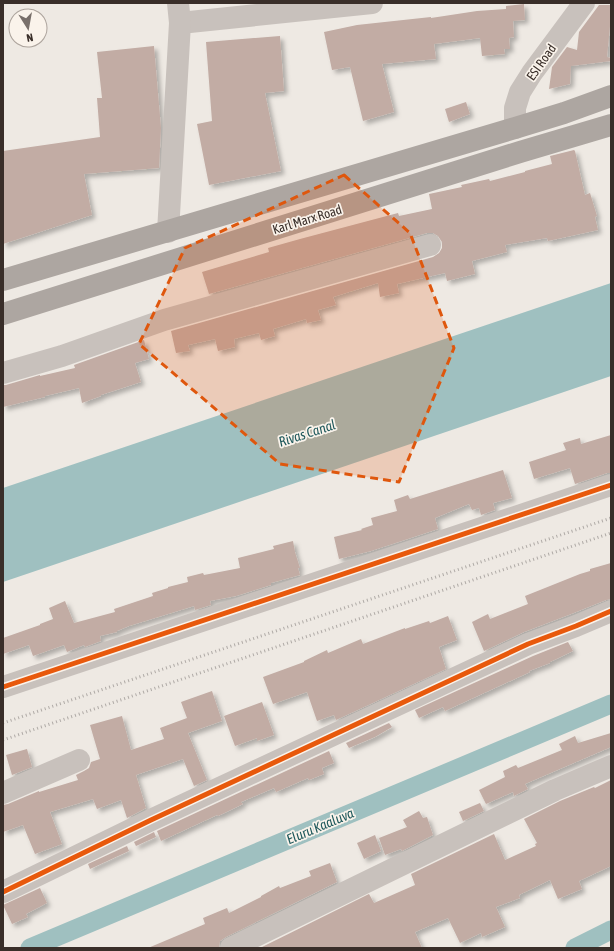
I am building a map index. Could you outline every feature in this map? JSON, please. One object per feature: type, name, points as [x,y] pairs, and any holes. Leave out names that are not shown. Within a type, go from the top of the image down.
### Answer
[{"type":"main road","points":[[3,280],[515,128],[564,113],[611,96]]},
{"type":"main road","name":"Karl Marx Road","points":[[3,314],[520,152],[611,125]]},
{"type":"main road","points":[[281,198],[290,224]]},
{"type":"street","points":[[168,232],[179,13],[372,3]]},
{"type":"street","name":"ESI Road","points":[[515,128],[516,108],[520,92],[532,73],[584,3]]},
{"type":"street","points":[[3,373],[62,356],[164,320],[430,245]]},
{"type":"street","points":[[3,687],[611,485]]},
{"type":"street","points":[[3,892],[165,813],[528,644],[611,612]]},
{"type":"street","points":[[3,793],[79,760]]},
{"type":"street","points":[[230,948],[554,790],[611,766]]},
{"type":"highlighted area","points":[[344,175],[410,233],[454,348],[399,482],[280,464],[139,344],[185,248]]},
{"type":"water","name":"Rivas Canal","points":[[611,283],[611,376],[3,582],[3,488]]},
{"type":"building","points":[[524,4],[525,20],[513,21],[514,37],[509,38],[510,49],[504,49],[505,54],[482,56],[480,38],[434,44],[436,59],[382,64],[394,112],[363,121],[350,67],[332,70],[324,32],[357,25],[506,9],[506,6]]},
{"type":"building","points":[[599,5],[611,5],[607,57],[611,58],[611,61],[571,66],[570,84],[549,89],[552,67],[567,47],[577,50],[579,32]]},
{"type":"building","points":[[280,36],[284,91],[265,93],[281,171],[209,185],[197,124],[212,121],[206,42]]},
{"type":"building","points":[[154,46],[161,128],[159,168],[84,174],[92,215],[3,244],[3,151],[100,137],[97,98],[102,98],[97,52]]},
{"type":"building","points":[[466,102],[470,114],[449,122],[445,109]]},
{"type":"building","points":[[574,150],[585,195],[590,193],[597,216],[595,217],[598,230],[548,241],[547,238],[505,245],[507,252],[472,261],[475,274],[447,281],[445,273],[397,284],[399,293],[380,297],[378,283],[333,297],[336,305],[318,310],[321,320],[307,323],[306,319],[273,329],[275,336],[261,340],[259,333],[234,339],[235,347],[218,351],[215,339],[188,345],[190,351],[176,353],[171,331],[433,257],[439,253],[442,248],[442,242],[438,236],[433,233],[427,233],[209,294],[202,272],[269,252],[268,248],[300,239],[398,213],[399,216],[432,209],[429,194],[462,187],[461,185],[489,179],[490,181],[552,164],[550,156]]},
{"type":"building","points":[[144,340],[149,359],[135,363],[141,382],[82,403],[79,388],[3,407],[3,385],[40,375],[75,368],[74,365]]},
{"type":"building","points":[[611,435],[611,473],[575,484],[570,468],[534,479],[529,462],[566,450],[563,443],[580,438],[581,444]]},
{"type":"building","points":[[503,470],[512,498],[493,503],[495,510],[481,515],[479,508],[472,510],[469,504],[435,518],[438,529],[371,551],[339,559],[334,537],[362,530],[361,529],[373,525],[371,518],[397,511],[394,500],[408,495],[410,499]]},
{"type":"building","points":[[293,541],[300,568],[298,568],[300,575],[271,583],[271,585],[236,596],[210,601],[211,605],[195,610],[194,606],[129,626],[117,632],[100,636],[101,641],[85,647],[84,645],[67,652],[64,645],[33,656],[29,645],[3,654],[3,638],[53,619],[49,608],[65,601],[74,623],[115,612],[114,609],[153,596],[152,593],[188,582],[187,577],[203,573],[204,575],[240,568],[238,558],[274,549],[273,546]]},
{"type":"building","points":[[611,563],[611,599],[524,632],[484,651],[472,622],[488,614],[490,619],[528,604],[525,596],[590,571],[590,569]]},
{"type":"building","points":[[448,616],[457,640],[439,647],[446,669],[336,720],[334,715],[317,721],[307,692],[273,704],[263,677],[304,662],[327,650],[328,653],[361,639],[363,644],[405,628],[429,621],[430,623]]},
{"type":"building","points":[[568,642],[573,651],[445,711],[443,707],[419,718],[415,710],[533,656]]},
{"type":"building","points":[[212,691],[222,721],[188,733],[207,780],[194,786],[183,759],[136,775],[146,808],[127,818],[121,800],[97,809],[93,799],[50,812],[62,844],[35,854],[23,825],[3,832],[3,805],[39,791],[78,780],[76,775],[89,768],[91,762],[100,759],[90,725],[122,716],[131,750],[164,739],[160,728],[187,718],[181,702]]},
{"type":"building","points":[[262,702],[274,735],[257,741],[257,738],[235,746],[224,716]]},
{"type":"building","points":[[389,723],[392,727],[375,737],[349,748],[346,743]]},
{"type":"building","points":[[611,733],[611,747],[525,784],[528,789],[514,796],[513,792],[486,804],[479,790],[505,777],[503,771],[516,765],[518,768],[562,750],[559,744],[575,736],[578,743]]},
{"type":"building","points":[[27,749],[32,767],[12,775],[6,755]]},
{"type":"building","points":[[329,751],[334,763],[322,768],[324,774],[309,780],[308,778],[276,792],[274,788],[241,802],[243,804],[218,816],[217,815],[161,841],[157,831]]},
{"type":"building","points":[[611,780],[611,866],[579,881],[582,889],[558,899],[550,880],[519,895],[520,898],[496,907],[505,927],[482,937],[481,933],[460,943],[448,918],[415,932],[422,948],[260,948],[369,894],[374,903],[415,885],[411,874],[494,834],[505,860],[536,846],[535,844],[537,843],[524,819],[560,801],[594,787],[595,788]]},
{"type":"building","points":[[480,803],[484,811],[463,821],[459,812]]},
{"type":"building","points":[[419,811],[423,818],[427,817],[433,835],[402,851],[401,849],[385,855],[379,838],[407,827],[403,820]]},
{"type":"building","points":[[154,832],[156,837],[136,846],[134,842]]},
{"type":"building","points":[[375,835],[381,851],[364,859],[357,843]]},
{"type":"building","points":[[127,846],[129,851],[90,869],[88,864]]},
{"type":"building","points":[[330,863],[337,882],[226,937],[220,941],[219,948],[148,948],[205,924],[203,918],[227,908],[229,913],[279,886],[280,888],[311,876],[309,871]]},
{"type":"building","points":[[40,888],[47,903],[26,914],[28,917],[12,924],[3,905]]},
{"type":"waterway","name":"Eluru Kaaluva","points":[[30,948],[611,704]]},
{"type":"waterway","points":[[575,948],[611,930]]},
{"type":"railway","points":[[3,723],[611,518]]},
{"type":"railway","points":[[3,740],[611,533]]},
{"type":"cycle path","points":[[3,687],[611,485]]},
{"type":"cycle path","points":[[3,892],[151,820],[528,644],[611,611]]}]
